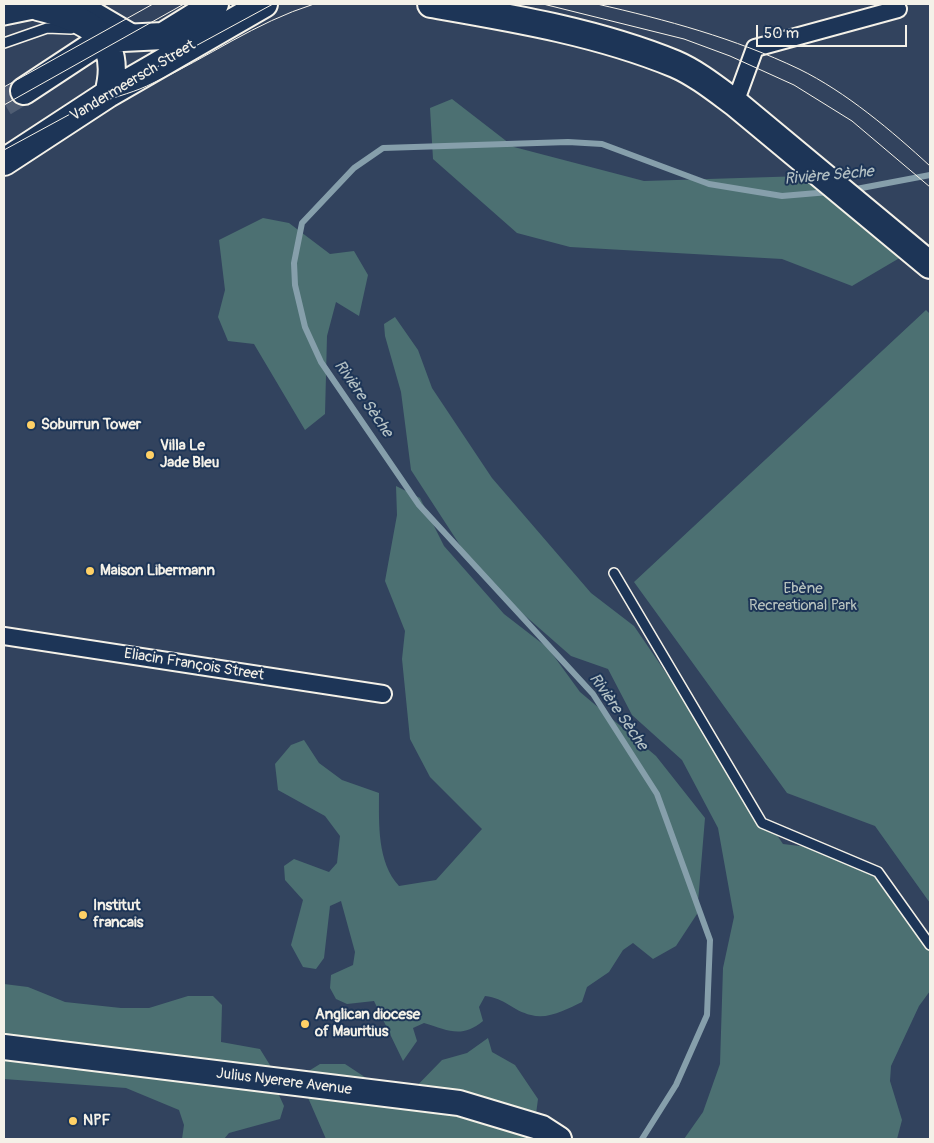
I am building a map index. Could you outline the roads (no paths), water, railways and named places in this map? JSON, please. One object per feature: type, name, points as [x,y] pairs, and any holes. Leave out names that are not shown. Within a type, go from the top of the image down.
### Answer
[{"type":"main road","name":"Vandermeersch Street","points":[[103,39],[163,36],[215,4]]},
{"type":"main road","name":"Vandermeersch Street","points":[[4,162],[108,94],[264,4]]},
{"type":"main road","points":[[430,4],[508,18],[594,37],[676,64],[735,103],[800,155],[930,265]]},
{"type":"main road","points":[[468,4],[508,18]]},
{"type":"main road","points":[[38,7],[66,14],[88,24],[103,39],[112,56],[114,74],[108,94]]},
{"type":"main road","points":[[24,90],[103,39]]},
{"type":"main road","name":"Julius Nyerere Avenue","points":[[4,1047],[459,1103],[542,1128],[558,1139]]},
{"type":"street","points":[[4,14],[38,7],[89,10],[135,37]]},
{"type":"street","points":[[735,103],[755,48],[898,9]]},
{"type":"street","name":"Eliacin François Street","points":[[4,636],[384,694]]},
{"type":"lane","points":[[4,43],[47,28],[62,27],[79,30],[103,39]]},
{"type":"lane","points":[[614,573],[762,823],[878,872],[930,945]]},
{"type":"waterway","name":"Rivière Sèche","points":[[642,1139],[676,1085],[707,1015],[710,940],[657,794],[593,694],[419,505],[321,362],[305,327],[295,285],[294,263],[302,223],[354,168],[383,148],[568,142],[602,144],[709,184],[782,196],[829,192]]},
{"type":"waterway","name":"Rivière Sèche","points":[[851,190],[930,175]]},
{"type":"tunnel","points":[[4,103],[24,91]]},
{"type":"tram line","points":[[4,87],[153,4]]},
{"type":"tram line","points":[[4,105],[184,4]]},
{"type":"tram line","points":[[4,150],[273,4]]},
{"type":"tram line","points":[[99,103],[147,86],[251,30],[314,4]]},
{"type":"tram line","points":[[543,4],[684,39],[730,56],[794,85],[852,121],[930,187]]},
{"type":"tram line","points":[[597,4],[725,39],[799,69],[817,78],[868,113],[930,166]]},
{"type":"place","name":"Soburrun Tower","points":[[31,425]]},
{"type":"place","name":"Villa Le Jade Bleu","points":[[150,455]]},
{"type":"place","name":"Maison Libermann","points":[[90,571]]},
{"type":"place","name":"Institut francais","points":[[83,915]]},
{"type":"place","name":"Anglican diocese of Mauritius","points":[[305,1024]]},
{"type":"place","name":"NPF","points":[[73,1121]]},
{"type":"park label","name":"Ebène Recreational Park","points":[[803,598]]}]
